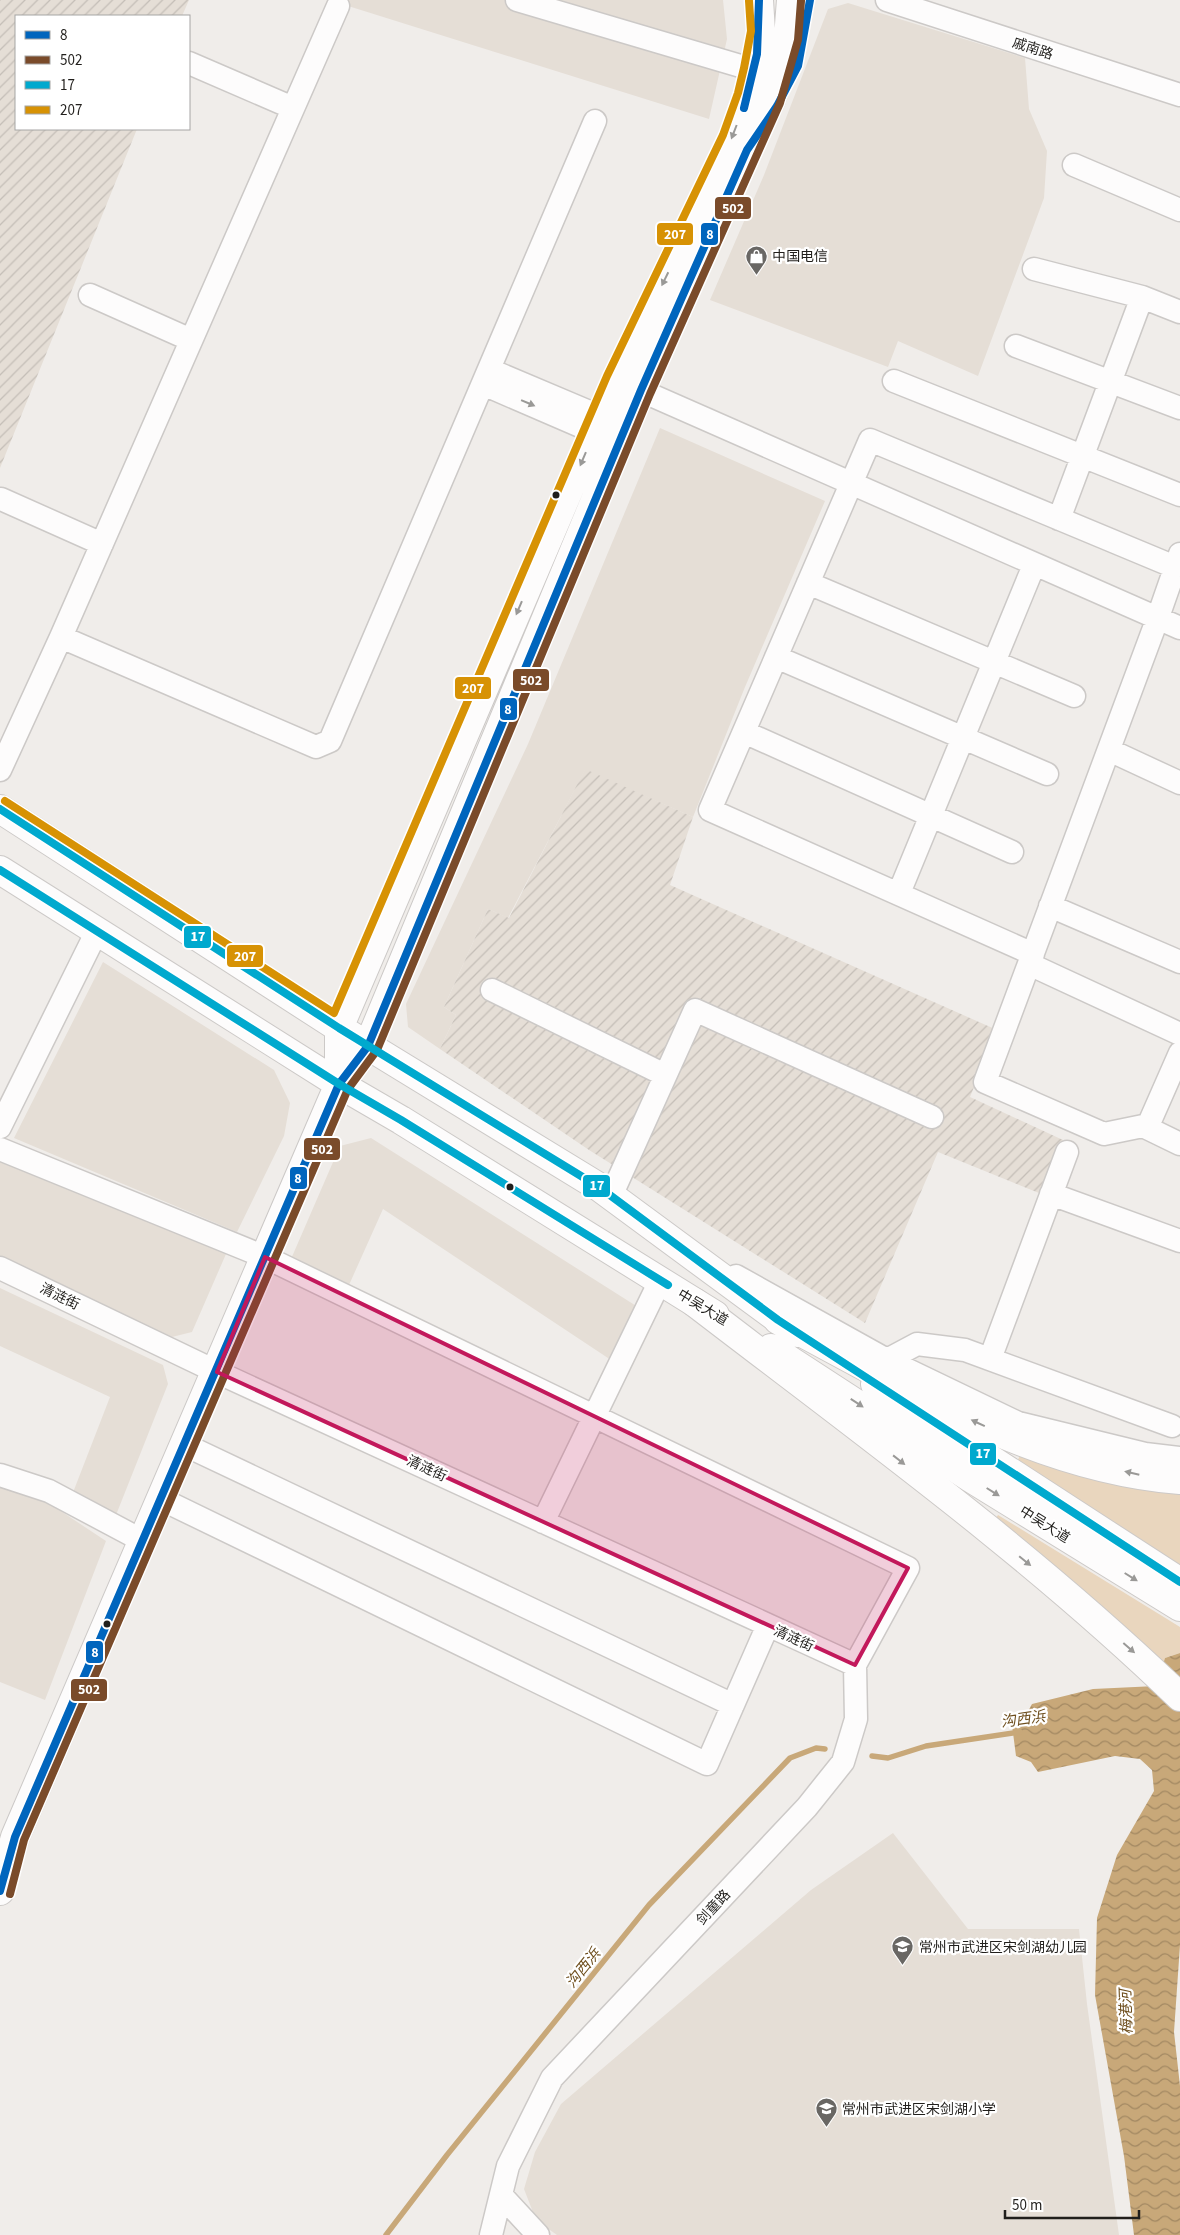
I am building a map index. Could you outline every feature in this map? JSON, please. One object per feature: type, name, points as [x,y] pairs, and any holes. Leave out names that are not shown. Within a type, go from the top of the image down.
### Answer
[{"type":"main road","points":[[339,1084],[339,1028],[616,380],[732,139],[748,96],[754,70],[761,32],[759,0]]},
{"type":"main road","points":[[0,1891],[15,1837],[217,1372],[339,1084],[368,1046],[641,390],[771,100],[788,38],[791,0]]},
{"type":"main road","points":[[747,150],[777,106],[798,66],[810,0]]},
{"type":"main road","name":"中吴大道","points":[[0,809],[339,1028],[611,1196],[778,1320],[1178,1597]]},
{"type":"main road","name":"中吴大道","points":[[0,870],[339,1084],[401,1120],[798,1365],[969,1477],[1178,1597]]},
{"type":"main road","points":[[694,1302],[945,1495],[1092,1616],[1180,1697]]},
{"type":"main road","points":[[778,1320],[920,1395],[1030,1446],[1091,1464],[1154,1478],[1180,1480]]},
{"type":"street","points":[[517,0],[754,70]]},
{"type":"street","name":"戚南路","points":[[887,0],[925,6],[1179,92]]},
{"type":"street","points":[[0,770],[61,637],[338,6]]},
{"type":"street","points":[[190,63],[293,108]]},
{"type":"street","points":[[61,637],[316,747],[330,741],[595,121]]},
{"type":"street","points":[[1074,166],[1180,210]]},
{"type":"street","points":[[1034,269],[1142,297],[1180,312]]},
{"type":"street","points":[[90,295],[191,340]]},
{"type":"street","points":[[1059,519],[1142,297]]},
{"type":"street","points":[[1016,346],[1180,408]]},
{"type":"street","points":[[486,377],[597,424]]},
{"type":"street","points":[[616,380],[1157,620],[1180,628]]},
{"type":"street","points":[[894,381],[1180,496]]},
{"type":"street","points":[[1180,1034],[1031,959],[899,893],[710,810],[870,440],[1059,519],[1178,560],[1109,750],[1050,906],[1031,959],[985,1082],[1104,1134],[1143,1126],[1180,1144]]},
{"type":"street","points":[[1,499],[102,544]]},
{"type":"street","points":[[899,893],[1034,565]]},
{"type":"street","points":[[808,583],[1074,696]]},
{"type":"street","points":[[776,657],[1047,774]]},
{"type":"street","points":[[744,732],[1012,852]]},
{"type":"street","points":[[1109,750],[1180,783]]},
{"type":"street","points":[[1050,906],[1180,962]]},
{"type":"street","points":[[0,1127],[97,931]]},
{"type":"street","points":[[492,990],[665,1075]]},
{"type":"street","points":[[611,1196],[695,1010],[932,1116]]},
{"type":"street","points":[[1148,1128],[1180,1052]]},
{"type":"street","points":[[0,1149],[265,1257],[594,1416]]},
{"type":"street","points":[[990,1359],[1067,1152]]},
{"type":"street","points":[[1051,1194],[1180,1241]]},
{"type":"street","points":[[668,1238],[887,1360],[1018,1422],[1145,1454],[1180,1458]]},
{"type":"street","name":"清涟街","points":[[0,1268],[217,1372],[855,1665]]},
{"type":"street","points":[[543,1522],[660,1281]]},
{"type":"street","points":[[887,1360],[917,1344],[965,1350],[1172,1426]]},
{"type":"street","name":"剑童路","points":[[491,2235],[508,2166],[552,2078],[807,1807],[843,1762],[856,1719],[855,1665],[908,1568],[594,1416]]},
{"type":"street","points":[[185,1445],[733,1705]]},
{"type":"street","points":[[0,1475],[49,1491],[143,1541]]},
{"type":"street","points":[[161,1499],[707,1764],[768,1625]]},
{"type":"street","points":[[501,2195],[538,2235]]},
{"type":"highlighted area","points":[[265,1257],[908,1568],[855,1665],[217,1372]]},
{"type":"shaded area","points":[[0,0],[189,0],[182,15],[15,15],[15,130],[137,130],[0,468]]},
{"type":"shaded area","points":[[329,0],[723,0],[727,39],[709,119]]},
{"type":"shaded area","points":[[848,3],[1025,58],[1029,109],[1047,151],[1044,198],[978,376],[898,341],[888,367],[710,300],[764,175],[828,9]]},
{"type":"shaded area","points":[[660,428],[825,501],[745,687],[693,817],[585,770],[508,918],[488,909],[444,1007],[456,1015],[440,1049],[408,1027],[406,1004],[528,744]]},
{"type":"shaded area","points":[[585,769],[693,817],[670,885],[997,1030],[970,1097],[1063,1140],[1039,1193],[938,1152],[865,1323],[589,1150],[440,1049],[456,1015],[444,1007],[488,909],[509,918]]},
{"type":"shaded area","points":[[103,962],[274,1070],[290,1103],[284,1136],[237,1232],[14,1138]]},
{"type":"shaded area","points":[[371,1138],[641,1309],[614,1362],[383,1209],[349,1285],[291,1259],[340,1146]]},
{"type":"shaded area","points":[[3,1154],[226,1254],[192,1332],[172,1337],[0,1259],[0,1162]]},
{"type":"shaded area","points":[[0,1288],[163,1365],[168,1384],[116,1515],[72,1495],[110,1397],[0,1346]]},
{"type":"shaded area","points":[[1021,1453],[1101,1481],[1180,1493],[1180,1565],[1017,1462]]},
{"type":"shaded area","points":[[0,1480],[32,1492],[106,1541],[45,1700],[0,1682]]},
{"type":"shaded area","points":[[998,1515],[1180,1627],[1180,1653],[1165,1658],[1163,1665],[994,1521]]},
{"type":"shaded area","name":"常州市武进区宋剑湖小学","points":[[893,1833],[968,1929],[1079,1929],[1087,2004],[1119,2235],[557,2235],[536,2220],[524,2189],[535,2152],[561,2104],[811,1890]]},
{"type":"water","name":"梅港河","points":[[1180,1653],[1180,1945],[1174,2032],[1180,2086],[1180,2235],[1134,2235],[1124,2156],[1095,1995],[1097,1918],[1117,1855],[1154,1791],[1152,1770],[1140,1759],[1115,1756],[1038,1772],[1031,1762],[1016,1756],[1012,1725],[1024,1719],[1032,1704],[1093,1689],[1156,1686],[1165,1658]]},
{"type":"waterway","name":"沟西浜","points":[[872,1756],[888,1758],[926,1746],[1020,1732]]},
{"type":"waterway","name":"沟西浜","points":[[386,2235],[447,2155],[649,1905],[790,1758],[816,1748],[825,1749]]},
{"type":"transit line","name":"8","points":[[744,108],[757,54],[759,0]]},
{"type":"transit line","name":"8","points":[[0,1891],[15,1837],[339,1084],[368,1046],[641,390],[747,150],[777,106],[798,66],[810,0]]},
{"type":"transit line","name":"207","points":[[5,801],[334,1013],[607,376],[723,135],[738,93],[744,68],[751,31],[749,1]]},
{"type":"transit line","name":"502","points":[[10,1894],[24,1840],[348,1089],[377,1050],[650,394],[780,103],[798,40],[801,1]]},
{"type":"transit line","name":"17","points":[[0,809],[339,1028],[599,1187],[778,1320],[1180,1582]]},
{"type":"transit line","name":"17","points":[[0,870],[339,1084],[401,1120],[668,1285]]},
{"type":"place","name":"中国电信","points":[[756,275]]},
{"type":"place","name":"常州市武进区宋剑湖幼儿园","points":[[903,1966]]},
{"type":"place","name":"常州市武进区宋剑湖小学","points":[[826,2128]]}]
